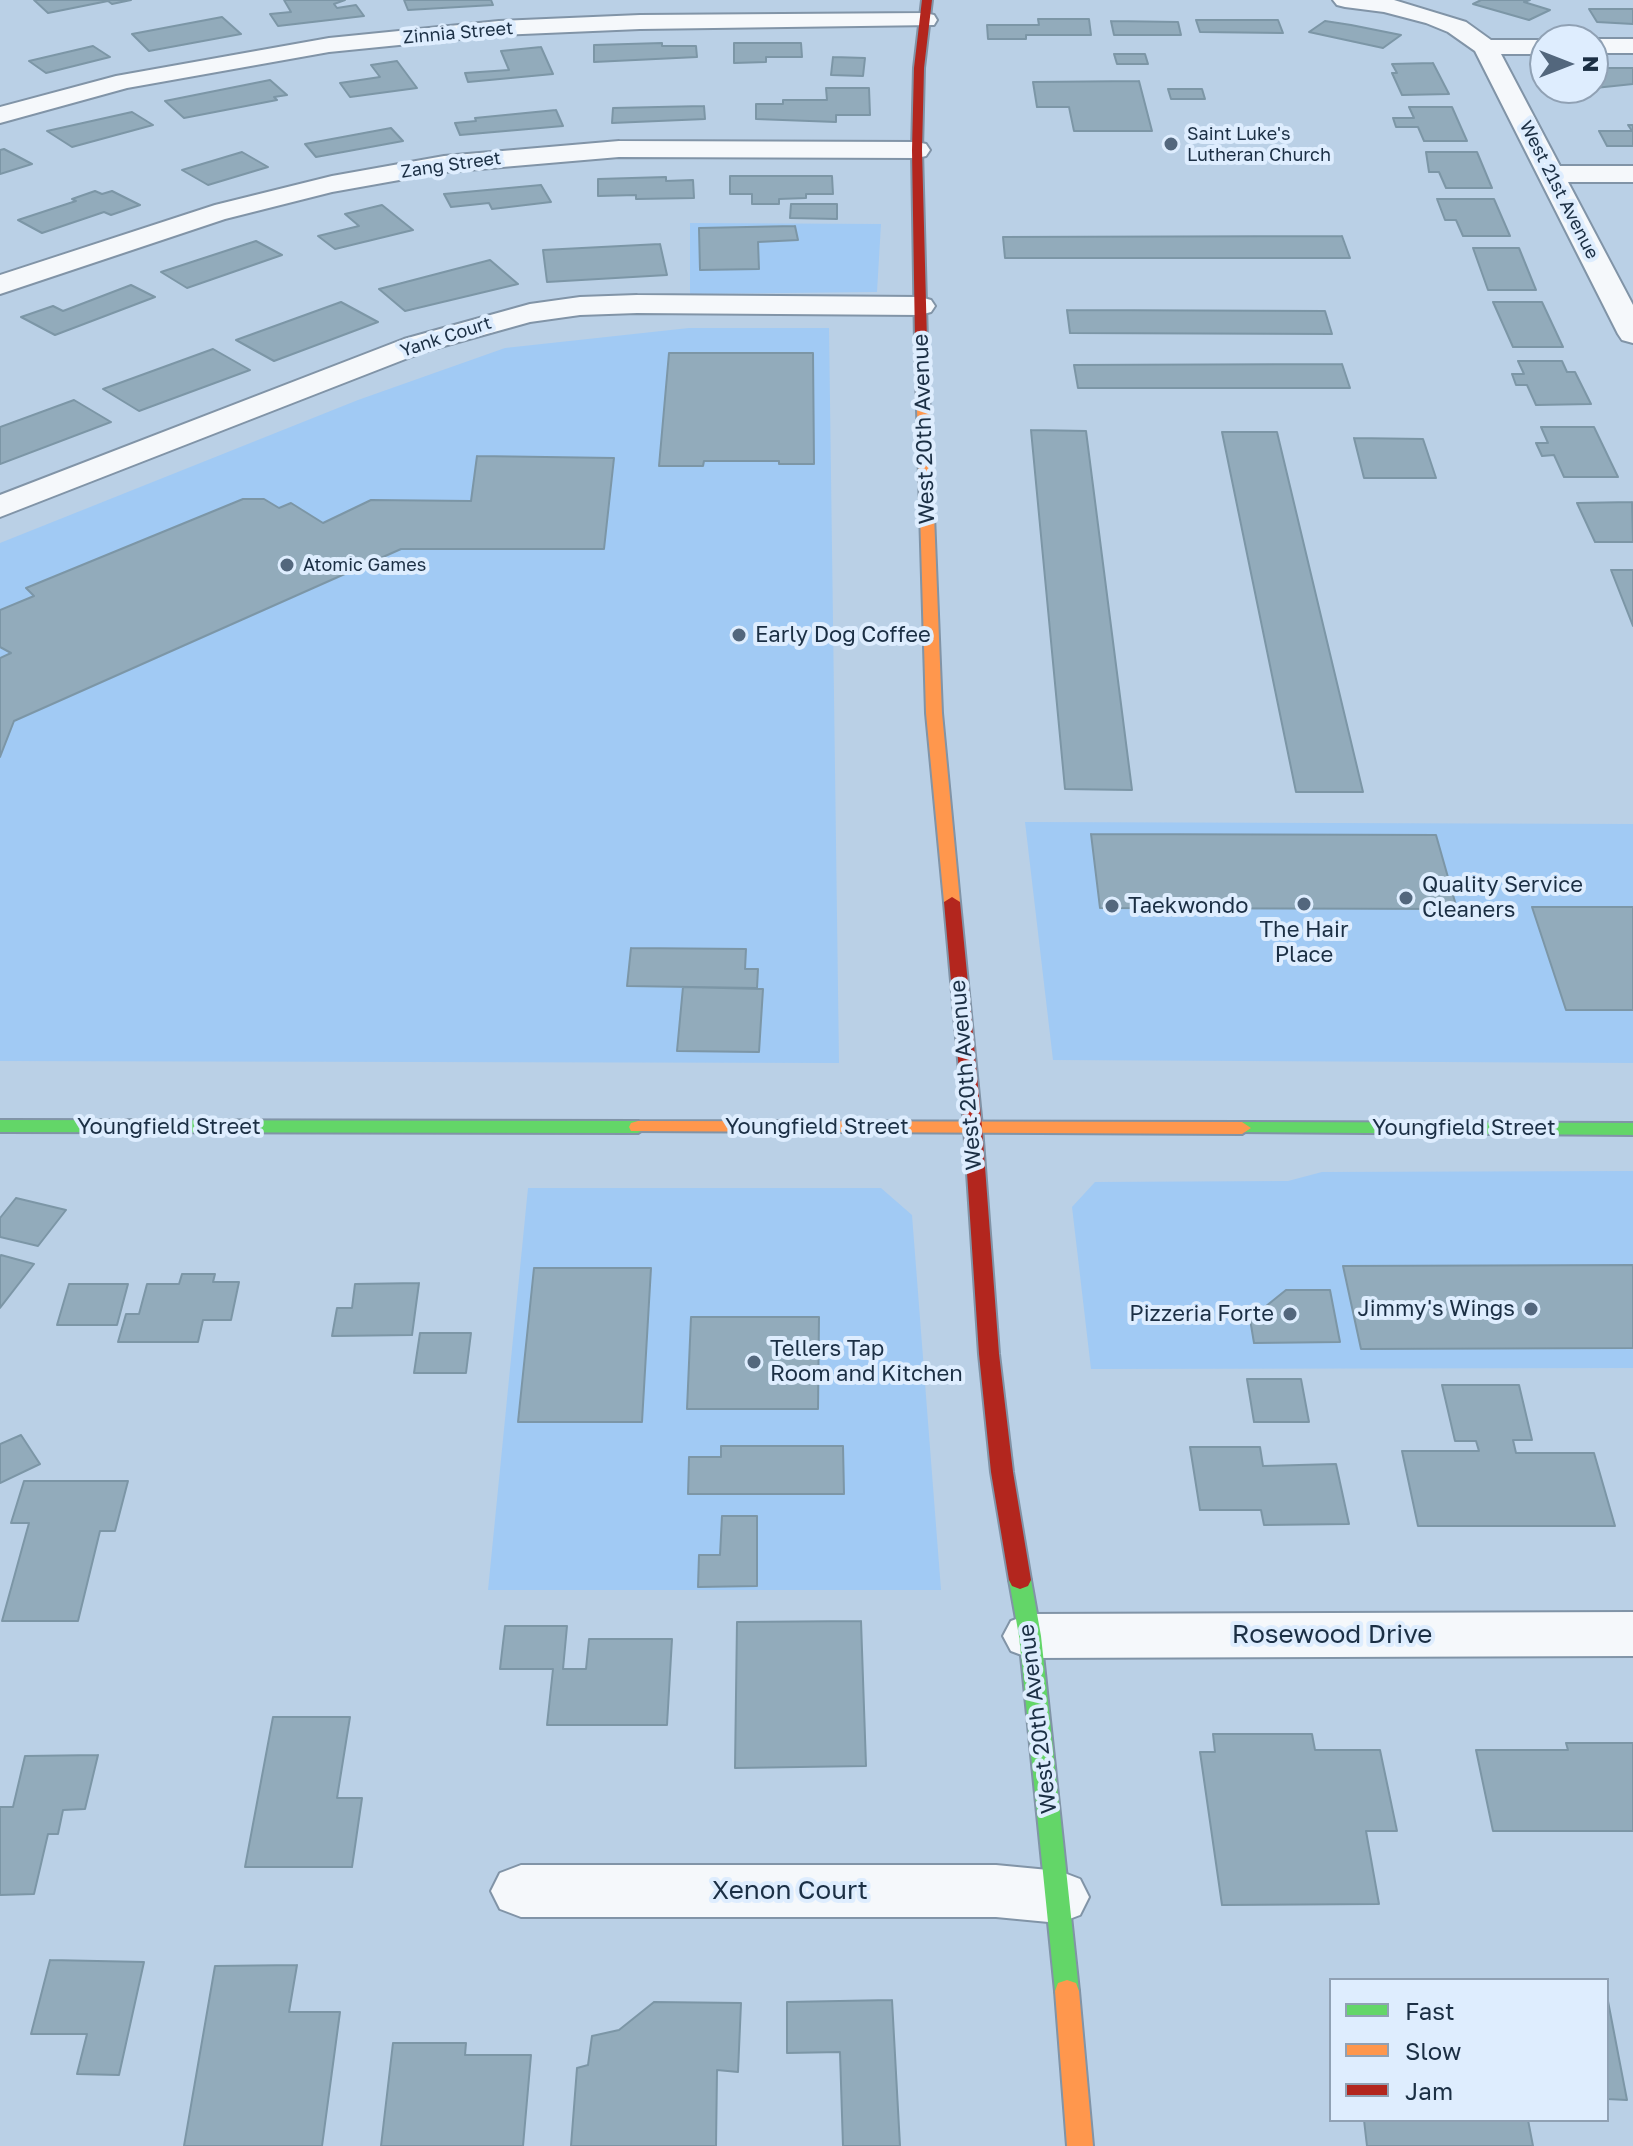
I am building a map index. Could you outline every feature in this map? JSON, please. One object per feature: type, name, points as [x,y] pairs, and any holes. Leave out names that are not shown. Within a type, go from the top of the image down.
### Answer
[{"type":"street","points":[[1345,0],[1385,5],[1435,18],[1457,27],[1485,47],[1529,47]]},
{"type":"street","name":"Zinnia Street","points":[[0,115],[125,81],[329,45],[499,28],[926,10]]},
{"type":"street","name":"West 20th Avenue","points":[[926,10],[918,91],[917,150],[934,713],[973,1127],[989,1354],[1001,1459],[1030,1636],[1059,1897],[1080,2146]]},
{"type":"street","points":[[1609,46],[1633,46]]},
{"type":"street","name":"West 21st Avenue","points":[[1485,47],[1633,334]]},
{"type":"street","name":"Zang Street","points":[[0,285],[215,213],[332,184],[444,164],[619,149],[917,150]]},
{"type":"street","points":[[1551,174],[1633,174]]},
{"type":"street","name":"Yank Court","points":[[0,507],[415,345],[530,313],[580,306],[637,304],[920,306]]},
{"type":"street","name":"Youngfield Street","points":[[0,1126],[1633,1129]]},
{"type":"street","name":"Rosewood Drive","points":[[1030,1636],[1633,1634]]},
{"type":"street","name":"Xenon Court","points":[[521,1891],[996,1891],[1059,1897]]},
{"type":"shaded area","points":[[690,223],[881,224],[877,292],[690,294]]},
{"type":"shaded area","points":[[689,328],[829,328],[839,1063],[0,1061],[0,543],[358,400],[505,348]]},
{"type":"shaded area","points":[[1025,822],[1633,824],[1633,1063],[1053,1060]]},
{"type":"shaded area","points":[[1633,1171],[1633,1368],[1091,1369],[1072,1207],[1095,1182],[1288,1181],[1322,1172]]},
{"type":"shaded area","points":[[528,1188],[881,1188],[912,1215],[941,1590],[488,1590]]},
{"type":"building","points":[[34,0],[131,0],[112,4],[108,1],[48,13]]},
{"type":"building","points":[[284,0],[345,0],[334,4],[337,8],[356,5],[364,16],[278,26],[270,14],[291,12]]},
{"type":"building","points":[[404,0],[491,0],[493,5],[408,10]]},
{"type":"building","points":[[1481,0],[1530,0],[1524,2],[1550,10],[1529,20],[1473,4]]},
{"type":"building","points":[[1589,9],[1633,9],[1633,24],[1597,22]]},
{"type":"building","points":[[222,17],[241,34],[149,51],[132,34]]},
{"type":"building","points":[[1038,19],[1089,19],[1091,35],[1026,35],[1026,39],[988,39],[987,25],[1039,25]]},
{"type":"building","points":[[1196,20],[1278,20],[1283,33],[1200,32]]},
{"type":"building","points":[[1111,21],[1178,22],[1181,35],[1114,35]]},
{"type":"building","points":[[1325,21],[1401,35],[1383,48],[1309,32]]},
{"type":"building","points":[[662,43],[662,46],[696,46],[697,57],[594,62],[594,45]]},
{"type":"building","points":[[734,43],[801,43],[802,57],[766,57],[766,62],[734,63]]},
{"type":"building","points":[[93,46],[110,57],[46,73],[29,61]]},
{"type":"building","points":[[541,47],[553,74],[468,82],[465,73],[509,70],[501,51]]},
{"type":"building","points":[[1114,54],[1145,54],[1148,64],[1117,64]]},
{"type":"building","points":[[833,57],[865,58],[863,76],[831,75]]},
{"type":"building","points":[[397,61],[417,88],[350,97],[340,83],[380,77],[371,65]]},
{"type":"building","points":[[1433,63],[1449,94],[1402,95],[1392,73],[1397,73],[1392,64]]},
{"type":"building","points":[[1609,68],[1633,68],[1633,84],[1609,87]]},
{"type":"building","points":[[270,80],[287,95],[274,97],[277,100],[184,118],[165,101]]},
{"type":"building","points":[[1139,81],[1152,131],[1074,131],[1069,107],[1037,107],[1033,82]]},
{"type":"building","points":[[826,88],[869,88],[870,115],[836,115],[836,122],[756,119],[756,104],[783,104],[783,100],[827,100]]},
{"type":"building","points":[[1168,89],[1202,89],[1205,99],[1171,99]]},
{"type":"building","points":[[704,106],[705,119],[612,123],[613,108]]},
{"type":"building","points":[[1409,107],[1452,107],[1467,141],[1424,141],[1418,127],[1396,127],[1393,118],[1414,118]]},
{"type":"building","points":[[556,110],[563,126],[460,135],[455,123],[476,121],[475,118]]},
{"type":"building","points":[[132,112],[153,125],[72,147],[47,131]]},
{"type":"building","points":[[1628,125],[1633,125],[1633,146],[1607,146],[1599,131],[1632,131]]},
{"type":"building","points":[[391,128],[403,141],[316,157],[305,144]]},
{"type":"building","points":[[4,149],[32,164],[0,174],[0,150]]},
{"type":"building","points":[[242,152],[268,167],[208,185],[182,170]]},
{"type":"building","points":[[1426,152],[1477,152],[1492,188],[1446,188],[1439,172],[1429,172]]},
{"type":"building","points":[[730,176],[832,176],[833,194],[806,194],[806,198],[779,199],[779,204],[752,204],[752,194],[730,194]]},
{"type":"building","points":[[666,177],[666,181],[693,180],[694,198],[598,196],[598,179]]},
{"type":"building","points":[[541,185],[551,202],[492,209],[489,203],[451,207],[444,194]]},
{"type":"building","points":[[95,191],[102,194],[112,191],[140,205],[111,215],[104,212],[42,233],[18,220],[76,201],[72,199]]},
{"type":"building","points":[[1437,199],[1494,199],[1510,236],[1463,236],[1456,220],[1445,220]]},
{"type":"building","points":[[791,204],[837,204],[837,219],[790,218]]},
{"type":"building","points":[[382,205],[413,230],[335,249],[318,236],[359,226],[345,214]]},
{"type":"building","points":[[795,226],[798,240],[758,242],[759,269],[700,270],[699,228]]},
{"type":"building","points":[[1342,236],[1350,258],[1005,258],[1003,237]]},
{"type":"building","points":[[256,241],[282,255],[187,288],[161,272]]},
{"type":"building","points":[[660,244],[667,275],[547,282],[543,250]]},
{"type":"building","points":[[1473,248],[1519,248],[1536,290],[1488,290]]},
{"type":"building","points":[[490,260],[518,284],[405,311],[379,289]]},
{"type":"building","points":[[131,285],[155,297],[55,335],[21,317],[53,306],[63,311]]},
{"type":"building","points":[[341,302],[378,322],[274,361],[236,340]]},
{"type":"building","points":[[1493,302],[1542,302],[1563,347],[1513,347]]},
{"type":"building","points":[[1067,310],[1325,311],[1332,334],[1070,333]]},
{"type":"building","points":[[213,349],[250,370],[139,411],[103,389]]},
{"type":"building","points":[[669,353],[813,353],[814,464],[704,461],[703,466],[659,466]]},
{"type":"building","points":[[1518,361],[1562,361],[1567,372],[1575,372],[1591,404],[1536,405],[1527,385],[1516,385],[1512,374],[1524,374]]},
{"type":"building","points":[[1342,364],[1350,388],[1078,388],[1074,365]]},
{"type":"building","points":[[74,400],[111,422],[0,464],[0,427]]},
{"type":"building","points":[[1541,427],[1594,427],[1618,477],[1564,477],[1554,455],[1542,456],[1536,443],[1548,443]]},
{"type":"building","points":[[1031,430],[1086,431],[1132,790],[1065,789]]},
{"type":"building","points":[[1222,432],[1277,432],[1363,792],[1296,792]]},
{"type":"building","points":[[1354,438],[1423,439],[1436,478],[1364,478]]},
{"type":"building","points":[[477,456],[614,458],[604,549],[401,549],[14,721],[0,757],[0,658],[11,653],[0,647],[0,610],[34,596],[26,588],[243,499],[264,499],[279,508],[291,503],[323,523],[371,500],[471,501]]},
{"type":"building","points":[[1632,502],[1633,542],[1595,542],[1577,503]]},
{"type":"building","points":[[1611,570],[1633,570],[1633,626]]},
{"type":"building","points":[[1091,834],[1436,835],[1457,909],[1100,908]]},
{"type":"building","points":[[1532,907],[1633,907],[1633,1010],[1566,1010]]},
{"type":"building","points":[[631,948],[746,949],[745,969],[758,969],[757,988],[627,986]]},
{"type":"building","points":[[683,987],[763,989],[759,1052],[677,1051]]},
{"type":"building","points":[[16,1198],[66,1210],[38,1246],[0,1237],[0,1218]]},
{"type":"building","points":[[0,1257],[34,1264],[0,1308]]},
{"type":"building","points":[[1633,1265],[1633,1348],[1361,1349],[1343,1266]]},
{"type":"building","points":[[534,1268],[651,1268],[642,1422],[518,1422]]},
{"type":"building","points":[[182,1274],[215,1274],[213,1282],[239,1282],[231,1320],[203,1320],[198,1342],[118,1342],[126,1314],[139,1314],[147,1284],[179,1284]]},
{"type":"building","points":[[419,1283],[412,1335],[332,1336],[337,1308],[352,1308],[355,1284]]},
{"type":"building","points":[[69,1284],[128,1284],[117,1325],[57,1325]]},
{"type":"building","points":[[1286,1290],[1330,1290],[1340,1342],[1254,1343],[1250,1319]]},
{"type":"building","points":[[691,1317],[819,1317],[818,1409],[687,1409]]},
{"type":"building","points":[[420,1333],[471,1333],[466,1373],[414,1373]]},
{"type":"building","points":[[1247,1379],[1301,1379],[1309,1422],[1254,1422]]},
{"type":"building","points":[[1442,1385],[1519,1385],[1532,1440],[1513,1440],[1516,1453],[1594,1453],[1615,1526],[1418,1526],[1402,1451],[1479,1451],[1476,1441],[1455,1441]]},
{"type":"building","points":[[21,1435],[40,1464],[0,1483],[0,1444]]},
{"type":"building","points":[[721,1446],[843,1446],[844,1494],[688,1494],[689,1457],[721,1457]]},
{"type":"building","points":[[1190,1447],[1260,1447],[1263,1466],[1336,1464],[1349,1524],[1264,1525],[1261,1510],[1200,1510]]},
{"type":"building","points":[[24,1481],[128,1481],[115,1531],[100,1531],[78,1621],[2,1621],[29,1523],[11,1523]]},
{"type":"building","points":[[722,1516],[757,1516],[757,1586],[698,1587],[699,1555],[720,1555]]},
{"type":"building","points":[[861,1621],[866,1766],[735,1768],[737,1622]]},
{"type":"building","points":[[505,1626],[567,1626],[563,1669],[586,1669],[589,1639],[672,1639],[667,1725],[547,1725],[553,1669],[500,1669]]},
{"type":"building","points":[[273,1717],[350,1717],[337,1798],[362,1798],[352,1867],[245,1867]]},
{"type":"building","points":[[1213,1734],[1312,1734],[1315,1750],[1380,1750],[1397,1831],[1366,1831],[1379,1904],[1222,1905],[1200,1752],[1215,1752]]},
{"type":"building","points":[[1566,1743],[1633,1743],[1633,1831],[1493,1831],[1476,1750],[1568,1750]]},
{"type":"building","points":[[98,1755],[85,1809],[63,1810],[58,1834],[48,1834],[34,1894],[0,1895],[0,1807],[13,1807],[25,1756]]},
{"type":"building","points":[[50,1960],[144,1962],[119,2075],[77,2074],[87,2034],[31,2034]]},
{"type":"building","points":[[297,1965],[289,2012],[340,2012],[322,2146],[184,2146],[215,1966]]},
{"type":"building","points":[[892,2000],[900,2146],[843,2146],[840,2052],[787,2053],[787,2002]]},
{"type":"building","points":[[654,2002],[741,2003],[738,2072],[717,2070],[716,2146],[571,2146],[577,2068],[588,2065],[592,2036],[619,2030]]},
{"type":"building","points":[[1609,2006],[1627,2100],[1609,2099]]},
{"type":"building","points":[[393,2043],[466,2043],[465,2055],[531,2055],[523,2146],[381,2146]]},
{"type":"building","points":[[1364,2122],[1528,2122],[1533,2146],[1367,2146]]},
{"type":"traffic: fast","points":[[0,1126],[638,1127]]},
{"type":"traffic: fast","points":[[1242,1128],[1633,1129]]},
{"type":"traffic: fast","points":[[1020,1580],[1030,1636],[1067,1991]]},
{"type":"traffic: slow","points":[[921,342],[934,713],[952,902]]},
{"type":"traffic: slow","points":[[638,1127],[1242,1128]]},
{"type":"traffic: slow","points":[[1067,1991],[1080,2146]]},
{"type":"traffic: jam","points":[[921,342],[917,150],[919,68],[927,0]]},
{"type":"traffic: jam","points":[[952,902],[973,1127],[989,1354],[1002,1472],[1020,1580]]},
{"type":"place","name":"Saint Luke's Lutheran Church","points":[[1171,144]]},
{"type":"place","name":"Atomic Games","points":[[287,565]]},
{"type":"place","name":"Early Dog Coffee","points":[[739,635]]},
{"type":"place","name":"Quality Service Cleaners","points":[[1406,898]]},
{"type":"place","name":"The Hair Place","points":[[1304,904]]},
{"type":"place","name":"Taekwondo","points":[[1112,906]]},
{"type":"place","name":"Jimmy's Wings","points":[[1531,1309]]},
{"type":"place","name":"Pizzeria Forte","points":[[1290,1314]]},
{"type":"place","name":"Tellers Tap Room and Kitchen","points":[[754,1362]]}]
